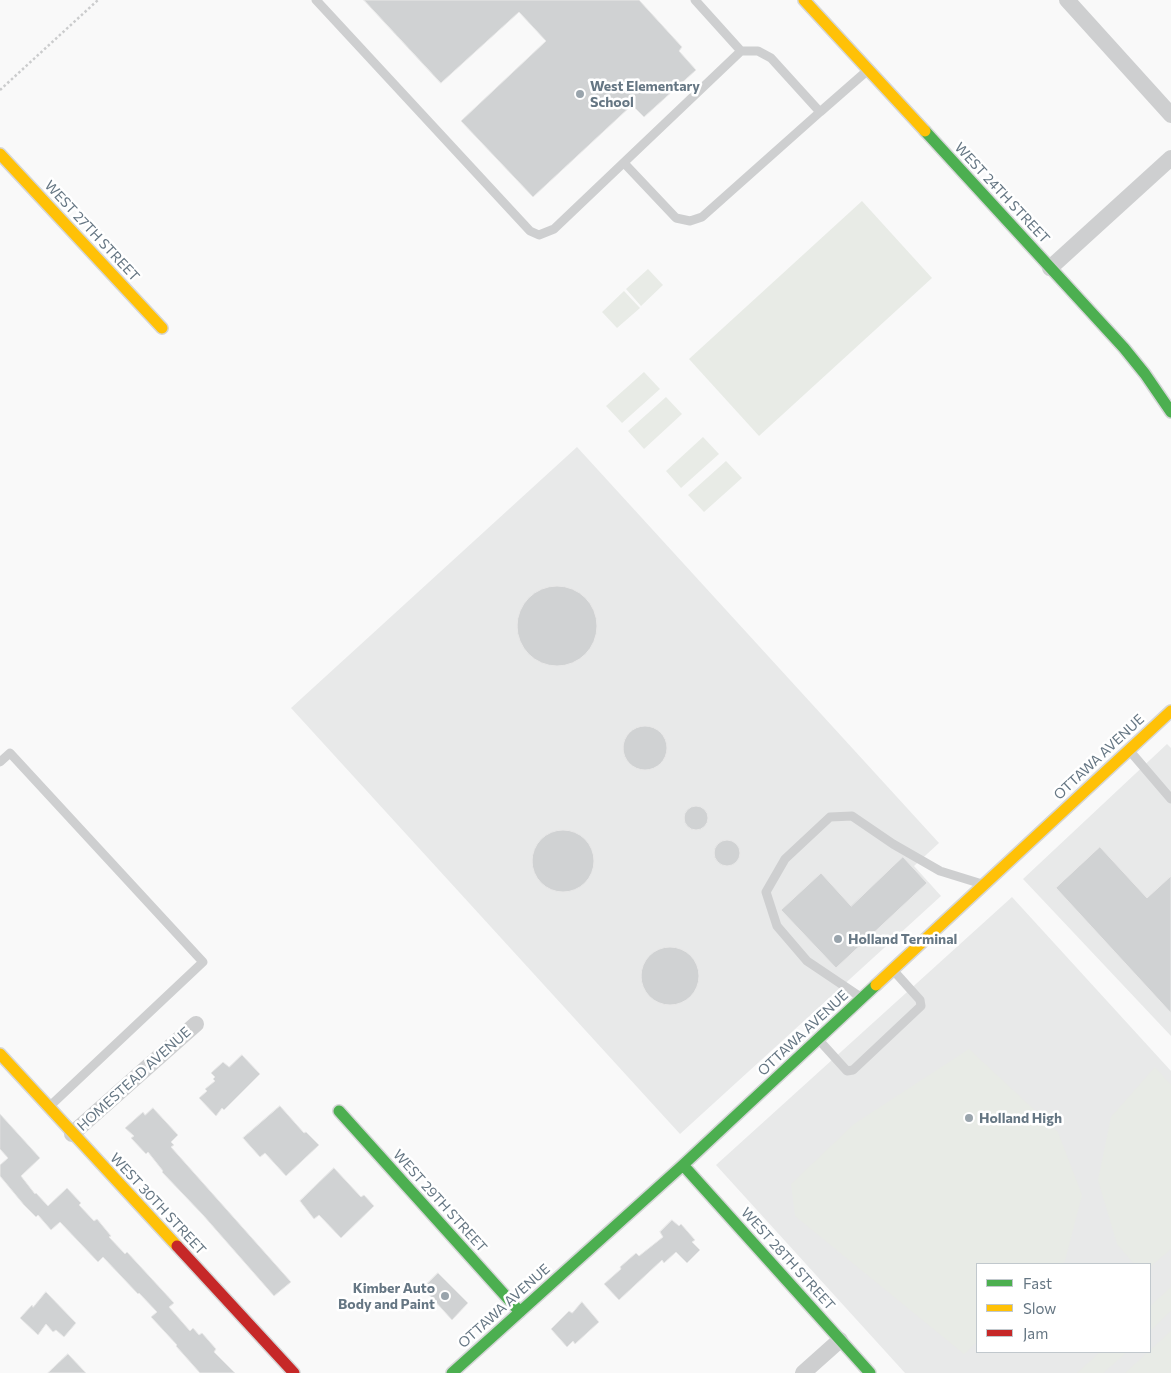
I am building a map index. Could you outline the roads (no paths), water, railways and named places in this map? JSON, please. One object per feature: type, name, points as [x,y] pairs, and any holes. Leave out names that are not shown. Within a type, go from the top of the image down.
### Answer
[{"type":"street","name":"WEST 24TH STREET","points":[[804,0],[1124,348],[1145,374],[1171,412]]},
{"type":"street","points":[[1066,0],[1171,115]]},
{"type":"street","name":"WEST 27TH STREET","points":[[0,154],[162,328]]},
{"type":"street","points":[[1050,268],[1171,158]]},
{"type":"street","name":"OTTAWA AVENUE","points":[[452,1373],[683,1165],[1171,712]]},
{"type":"street","name":"HOMESTEAD AVENUE","points":[[72,1134],[196,1024]]},
{"type":"street","name":"WEST 30TH STREET","points":[[0,1054],[294,1373]]},
{"type":"street","name":"WEST 29TH STREET","points":[[339,1111],[520,1312]]},
{"type":"street","name":"WEST 28TH STREET","points":[[683,1165],[870,1373]]},
{"type":"street","points":[[803,1373],[840,1340]]},
{"type":"lane","points":[[316,0],[530,231],[540,235],[554,229],[741,51],[758,51],[771,58],[820,112]]},
{"type":"lane","points":[[695,0],[741,51]]},
{"type":"lane","points":[[624,163],[676,218],[690,221],[702,217],[868,70]]},
{"type":"lane","points":[[1129,750],[1171,799]]},
{"type":"lane","points":[[0,762],[10,753],[203,962],[48,1108]]},
{"type":"lane","points":[[863,998],[807,961],[777,926],[766,892],[785,859],[830,817],[852,816],[892,844],[940,872],[984,885]]},
{"type":"lane","points":[[818,1039],[847,1072],[853,1070],[920,1006],[920,1000],[893,970]]},
{"type":"place","name":"West Elementary School","points":[[580,94]]},
{"type":"place","name":"Holland Terminal","points":[[838,939]]},
{"type":"place","name":"Holland High","points":[[969,1118]]},
{"type":"place","name":"Kimber Auto Body and Paint","points":[[445,1296]]}]
